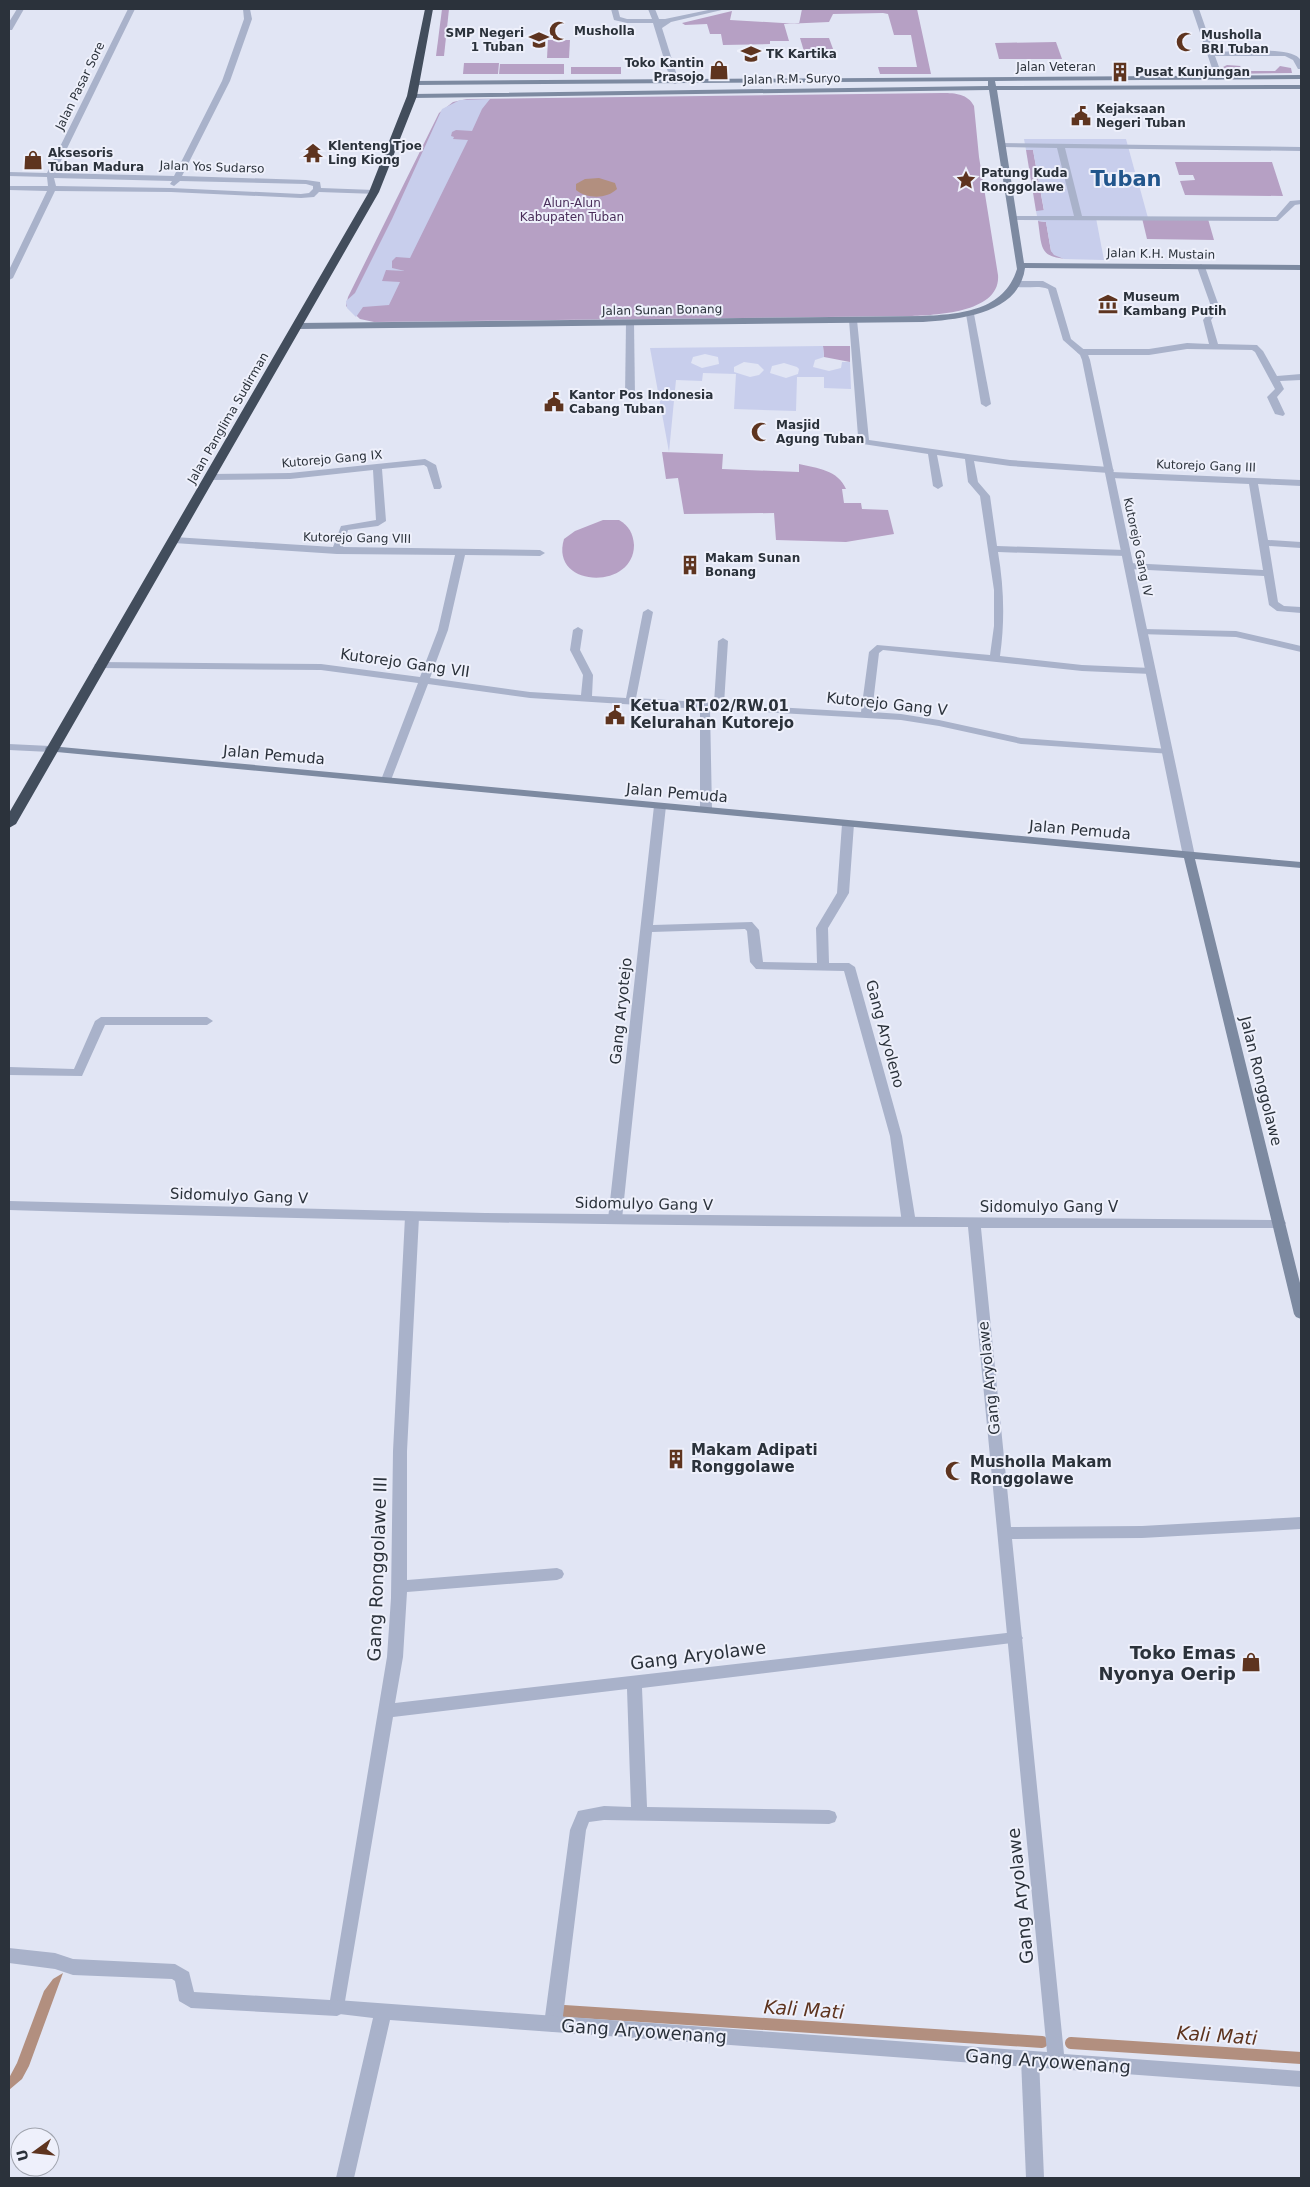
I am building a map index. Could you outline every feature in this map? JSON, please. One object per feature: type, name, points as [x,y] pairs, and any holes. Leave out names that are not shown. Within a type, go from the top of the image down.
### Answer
[{"type":"highway","name":"Jalan Panglima Sudirman","points":[[9,824],[50,749],[211,477],[374,192],[412,96],[429,9]]},
{"type":"main road","points":[[1284,77],[1288,87]]},
{"type":"main road","name":"Jalan Veteran","points":[[991,79],[1301,77]]},
{"type":"main road","points":[[1257,78],[1261,87]]},
{"type":"main road","name":"Jalan R.M. Suryo","points":[[415,83],[991,79]]},
{"type":"main road","points":[[991,79],[1021,265],[1021,273],[1016,284]]},
{"type":"main road","points":[[444,96],[446,82]]},
{"type":"main road","points":[[675,82],[676,92]]},
{"type":"main road","name":"Jalan Veteran","points":[[992,88],[1301,87]]},
{"type":"main road","name":"Jalan R.M. Suryo","points":[[412,96],[992,88]]},
{"type":"main road","name":"Jalan K.H. Mustain","points":[[1021,265],[1301,268]]},
{"type":"main road","name":"Jalan Sunan Bonang","points":[[298,326],[940,318],[970,314],[997,302],[1016,284]]},
{"type":"main road","name":"Jalan Pemuda","points":[[50,749],[1301,865]]},
{"type":"main road","name":"Jalan Ronggolawe","points":[[1189,856],[1300,1307]]},
{"type":"street","points":[[9,28],[20,9]]},
{"type":"street","name":"Jalan Pasar Sore","points":[[50,174],[131,9]]},
{"type":"street","points":[[171,190],[229,73],[248,19],[247,9]]},
{"type":"street","points":[[615,9],[616,17],[621,20],[658,24],[722,9]]},
{"type":"street","points":[[652,9],[675,82]]},
{"type":"street","points":[[672,20],[682,9]]},
{"type":"street","points":[[1195,9],[1219,78]]},
{"type":"street","points":[[1212,58],[1300,64]]},
{"type":"street","points":[[1001,145],[1301,150]]},
{"type":"street","points":[[1060,145],[1079,218]]},
{"type":"street","name":"Jalan Yos Sudarso","points":[[9,174],[177,177],[310,183],[318,186],[317,190]]},
{"type":"street","points":[[9,278],[52,188],[50,174]]},
{"type":"street","name":"Jalan Yos Sudarso","points":[[9,188],[171,190],[301,196],[311,195],[317,190],[374,192]]},
{"type":"street","points":[[1013,218],[1278,219],[1293,203],[1301,202]]},
{"type":"street","points":[[1201,267],[1216,309],[1207,320],[1214,346]]},
{"type":"street","name":"Kutorejo Gang IV","points":[[1016,284],[1043,284],[1052,288],[1067,340],[1082,352],[1086,360],[1189,856]]},
{"type":"street","points":[[970,314],[986,404]]},
{"type":"street","name":"Kutorejo Gang III","points":[[853,320],[864,439],[872,444],[1110,473],[1301,483]]},
{"type":"street","points":[[630,323],[630,397]]},
{"type":"street","points":[[1082,352],[1149,352],[1187,346],[1256,348],[1280,389],[1272,397],[1280,414]]},
{"type":"street","points":[[1274,379],[1301,378]]},
{"type":"street","points":[[932,452],[938,486]]},
{"type":"street","points":[[969,457],[973,482],[985,496],[999,590],[995,658]]},
{"type":"street","name":"Kutorejo Gang IX","points":[[211,477],[290,476],[428,462],[431,465],[437,487]]},
{"type":"street","points":[[337,551],[344,528],[375,524],[381,521],[377,467]]},
{"type":"street","points":[[1252,481],[1276,607],[1301,610]]},
{"type":"street","name":"Kutorejo Gang VIII","points":[[174,540],[337,551],[540,553]]},
{"type":"street","points":[[1263,543],[1301,545]]},
{"type":"street","points":[[993,549],[1126,553]]},
{"type":"street","points":[[386,780],[443,630],[461,552]]},
{"type":"street","points":[[1129,566],[1268,573]]},
{"type":"street","points":[[630,702],[648,612]]},
{"type":"street","points":[[578,630],[576,650],[588,676],[586,700]]},
{"type":"street","points":[[1143,632],[1236,634],[1301,649]]},
{"type":"street","points":[[719,707],[724,642]]},
{"type":"street","points":[[866,714],[874,652],[877,648],[884,646],[1082,668],[1151,671]]},
{"type":"street","name":"Kutorejo Gang VII","points":[[99,665],[321,667],[522,694],[586,700],[705,706]]},
{"type":"street","points":[[705,706],[706,810]]},
{"type":"street","name":"Kutorejo Gang V","points":[[705,706],[866,714],[939,723],[1021,741],[1168,752]]},
{"type":"street","points":[[9,747],[50,749]]},
{"type":"street","name":"Gang Aryotejo","points":[[615,1219],[660,806]]},
{"type":"street","points":[[823,966],[822,928],[843,892],[848,824]]},
{"type":"street","name":"Gang Aryoleno","points":[[646,928],[748,925],[753,930],[756,962],[760,966],[846,966],[851,972],[896,1136],[909,1223]]},
{"type":"street","points":[[9,1071],[78,1073],[101,1022],[207,1021]]},
{"type":"street","name":"Sidomulyo Gang V","points":[[9,1205],[412,1217],[974,1224],[1279,1223]]},
{"type":"street","name":"Gang Ronggolawe III","points":[[337,2008],[395,1656],[399,1587],[400,1451],[412,1217]]},
{"type":"street","name":"Gang Aryolawe","points":[[974,1224],[1056,2061]]},
{"type":"street","points":[[1004,1533],[1142,1532],[1301,1523]]},
{"type":"street","points":[[399,1587],[557,1574]]},
{"type":"street","name":"Gang Aryolawe","points":[[386,1712],[1015,1638]]},
{"type":"street","points":[[634,1682],[638,1814]]},
{"type":"street","points":[[553,2024],[580,1824],[584,1816],[638,1814],[829,1816]]},
{"type":"street","name":"Gang Aryowenang","points":[[9,1956],[55,1961],[73,1967],[174,1972],[191,2000],[337,2008],[1301,2079]]},
{"type":"street","points":[[345,2178],[382,2012]]},
{"type":"street","points":[[1030,2059],[1035,2178]]},
{"type":"green space","points":[[442,9],[449,9],[444,56],[436,56]]},
{"type":"green space","points":[[802,9],[917,9],[931,74],[880,74],[878,67],[917,67],[911,35],[894,35],[888,14],[833,14],[829,22],[799,23]]},
{"type":"green space","points":[[732,11],[730,20],[792,24],[784,24],[789,41],[770,41],[770,44],[723,45],[721,34],[710,34],[707,24],[685,25],[682,23]]},
{"type":"green space","points":[[800,38],[829,38],[836,57],[806,58]]},
{"type":"green space","points":[[548,40],[570,40],[569,58],[547,58]]},
{"type":"green space","points":[[1056,42],[1062,59],[999,59],[995,43]]},
{"type":"green space","points":[[464,63],[499,63],[498,74],[463,74]]},
{"type":"green space","points":[[500,64],[564,64],[564,74],[499,74]]},
{"type":"green space","points":[[1227,65],[1241,66],[1235,71],[1275,71],[1280,66],[1291,68],[1292,73],[1225,74],[1223,67]]},
{"type":"green space","points":[[571,67],[621,67],[621,74],[571,74]]},
{"type":"green space","name":"Alun-Alun Kabupaten Tuban","points":[[943,93],[965,97],[974,106],[979,157],[998,275],[996,288],[989,297],[978,304],[964,309],[935,315],[910,316],[374,322],[360,319],[346,306],[348,297],[439,113],[453,102],[467,99]]},
{"type":"green space","points":[[1026,150],[1033,150],[1044,211],[1036,211]]},
{"type":"green space","points":[[1175,162],[1272,162],[1283,196],[1185,195],[1180,181],[1195,180],[1193,175],[1179,175]]},
{"type":"green space","points":[[1142,218],[1208,219],[1214,240],[1147,239]]},
{"type":"green space","points":[[1038,221],[1046,222],[1051,251],[1063,258],[1047,254],[1044,250]]},
{"type":"green space","points":[[823,346],[850,346],[850,362],[824,357]]},
{"type":"green space","points":[[662,452],[723,454],[722,469],[799,472],[799,464],[826,471],[838,478],[846,489],[842,489],[844,503],[861,503],[862,509],[888,510],[894,534],[846,542],[776,540],[774,513],[684,514],[678,478],[666,479]]},
{"type":"green space","points":[[603,520],[619,520],[630,530],[634,545],[630,560],[621,570],[608,576],[593,578],[580,575],[569,567],[563,555],[564,539],[575,531]]},
{"type":"shaded area","points":[[490,99],[482,109],[472,131],[456,130],[452,132],[451,136],[454,137],[453,139],[468,140],[410,258],[396,257],[392,261],[392,268],[405,271],[386,270],[382,281],[400,282],[389,305],[363,307],[356,317],[347,308],[346,301],[355,293],[392,219],[442,109],[460,100]]},
{"type":"shaded area","points":[[1024,139],[1126,139],[1135,172],[1110,172],[1113,185],[1139,185],[1148,218],[1096,218],[1104,260],[1064,259],[1054,255],[1051,251],[1046,222],[1038,221],[1036,211],[1044,210],[1033,150],[1026,150]]},
{"type":"shaded area","points":[[599,178],[615,183],[617,189],[608,195],[597,197],[586,195],[576,190],[576,184],[585,179]]},
{"type":"shaded area","points":[[823,346],[824,357],[815,360],[813,367],[829,371],[841,368],[842,362],[850,362],[851,389],[824,388],[824,377],[797,377],[796,411],[734,409],[736,374],[703,373],[702,381],[676,380],[669,452],[650,348]],"holes":[[[705,354],[718,357],[719,364],[702,368],[691,363],[693,357]],[[744,362],[758,364],[764,370],[759,375],[750,377],[734,372],[734,367]],[[784,363],[797,367],[799,369],[798,374],[786,378],[770,373],[772,366]]]},
{"type":"shaded area","points":[[63,1973],[29,2066],[22,2079],[9,2090],[9,2078],[17,2063],[44,1991],[53,1979]]},
{"type":"waterway","name":"Kali Mati","points":[[564,2011],[1042,2042]]},
{"type":"waterway","name":"Kali Mati","points":[[1071,2043],[1301,2058]]},
{"type":"place","name":"Musholla","points":[[559,31]]},
{"type":"place","name":"SMP Negeri 1 Tuban","points":[[539,40]]},
{"type":"place","name":"Musholla BRI Tuban","points":[[1186,42]]},
{"type":"place","name":"TK Kartika","points":[[751,54]]},
{"type":"place","name":"Toko Kantin Prasojo","points":[[719,70]]},
{"type":"place","name":"Pusat Kunjungan","points":[[1120,72]]},
{"type":"place","name":"Kejaksaan Negeri Tuban","points":[[1081,116]]},
{"type":"place","name":"Klenteng Tjoe Ling Kiong","points":[[313,153]]},
{"type":"place","name":"Aksesoris Tuban Madura","points":[[33,160]]},
{"type":"place","name":"Patung Kuda Ronggolawe","points":[[966,180]]},
{"type":"place","name":"Museum Kambang Putih","points":[[1108,304]]},
{"type":"place","name":"Kantor Pos Indonesia Cabang Tuban","points":[[554,402]]},
{"type":"place","name":"Masjid Agung Tuban","points":[[761,432]]},
{"type":"place","name":"Makam Sunan Bonang","points":[[690,565]]},
{"type":"place","name":"Ketua RT.02/RW.01 Kelurahan Kutorejo","points":[[615,715]]},
{"type":"place","name":"Makam Adipati Ronggolawe","points":[[676,1459]]},
{"type":"place","name":"Musholla Makam Ronggolawe","points":[[955,1471]]},
{"type":"place","name":"Toko Emas Nyonya Oerip","points":[[1251,1662]]},
{"type":"district","name":"Tuban","points":[[1126,179]]}]
